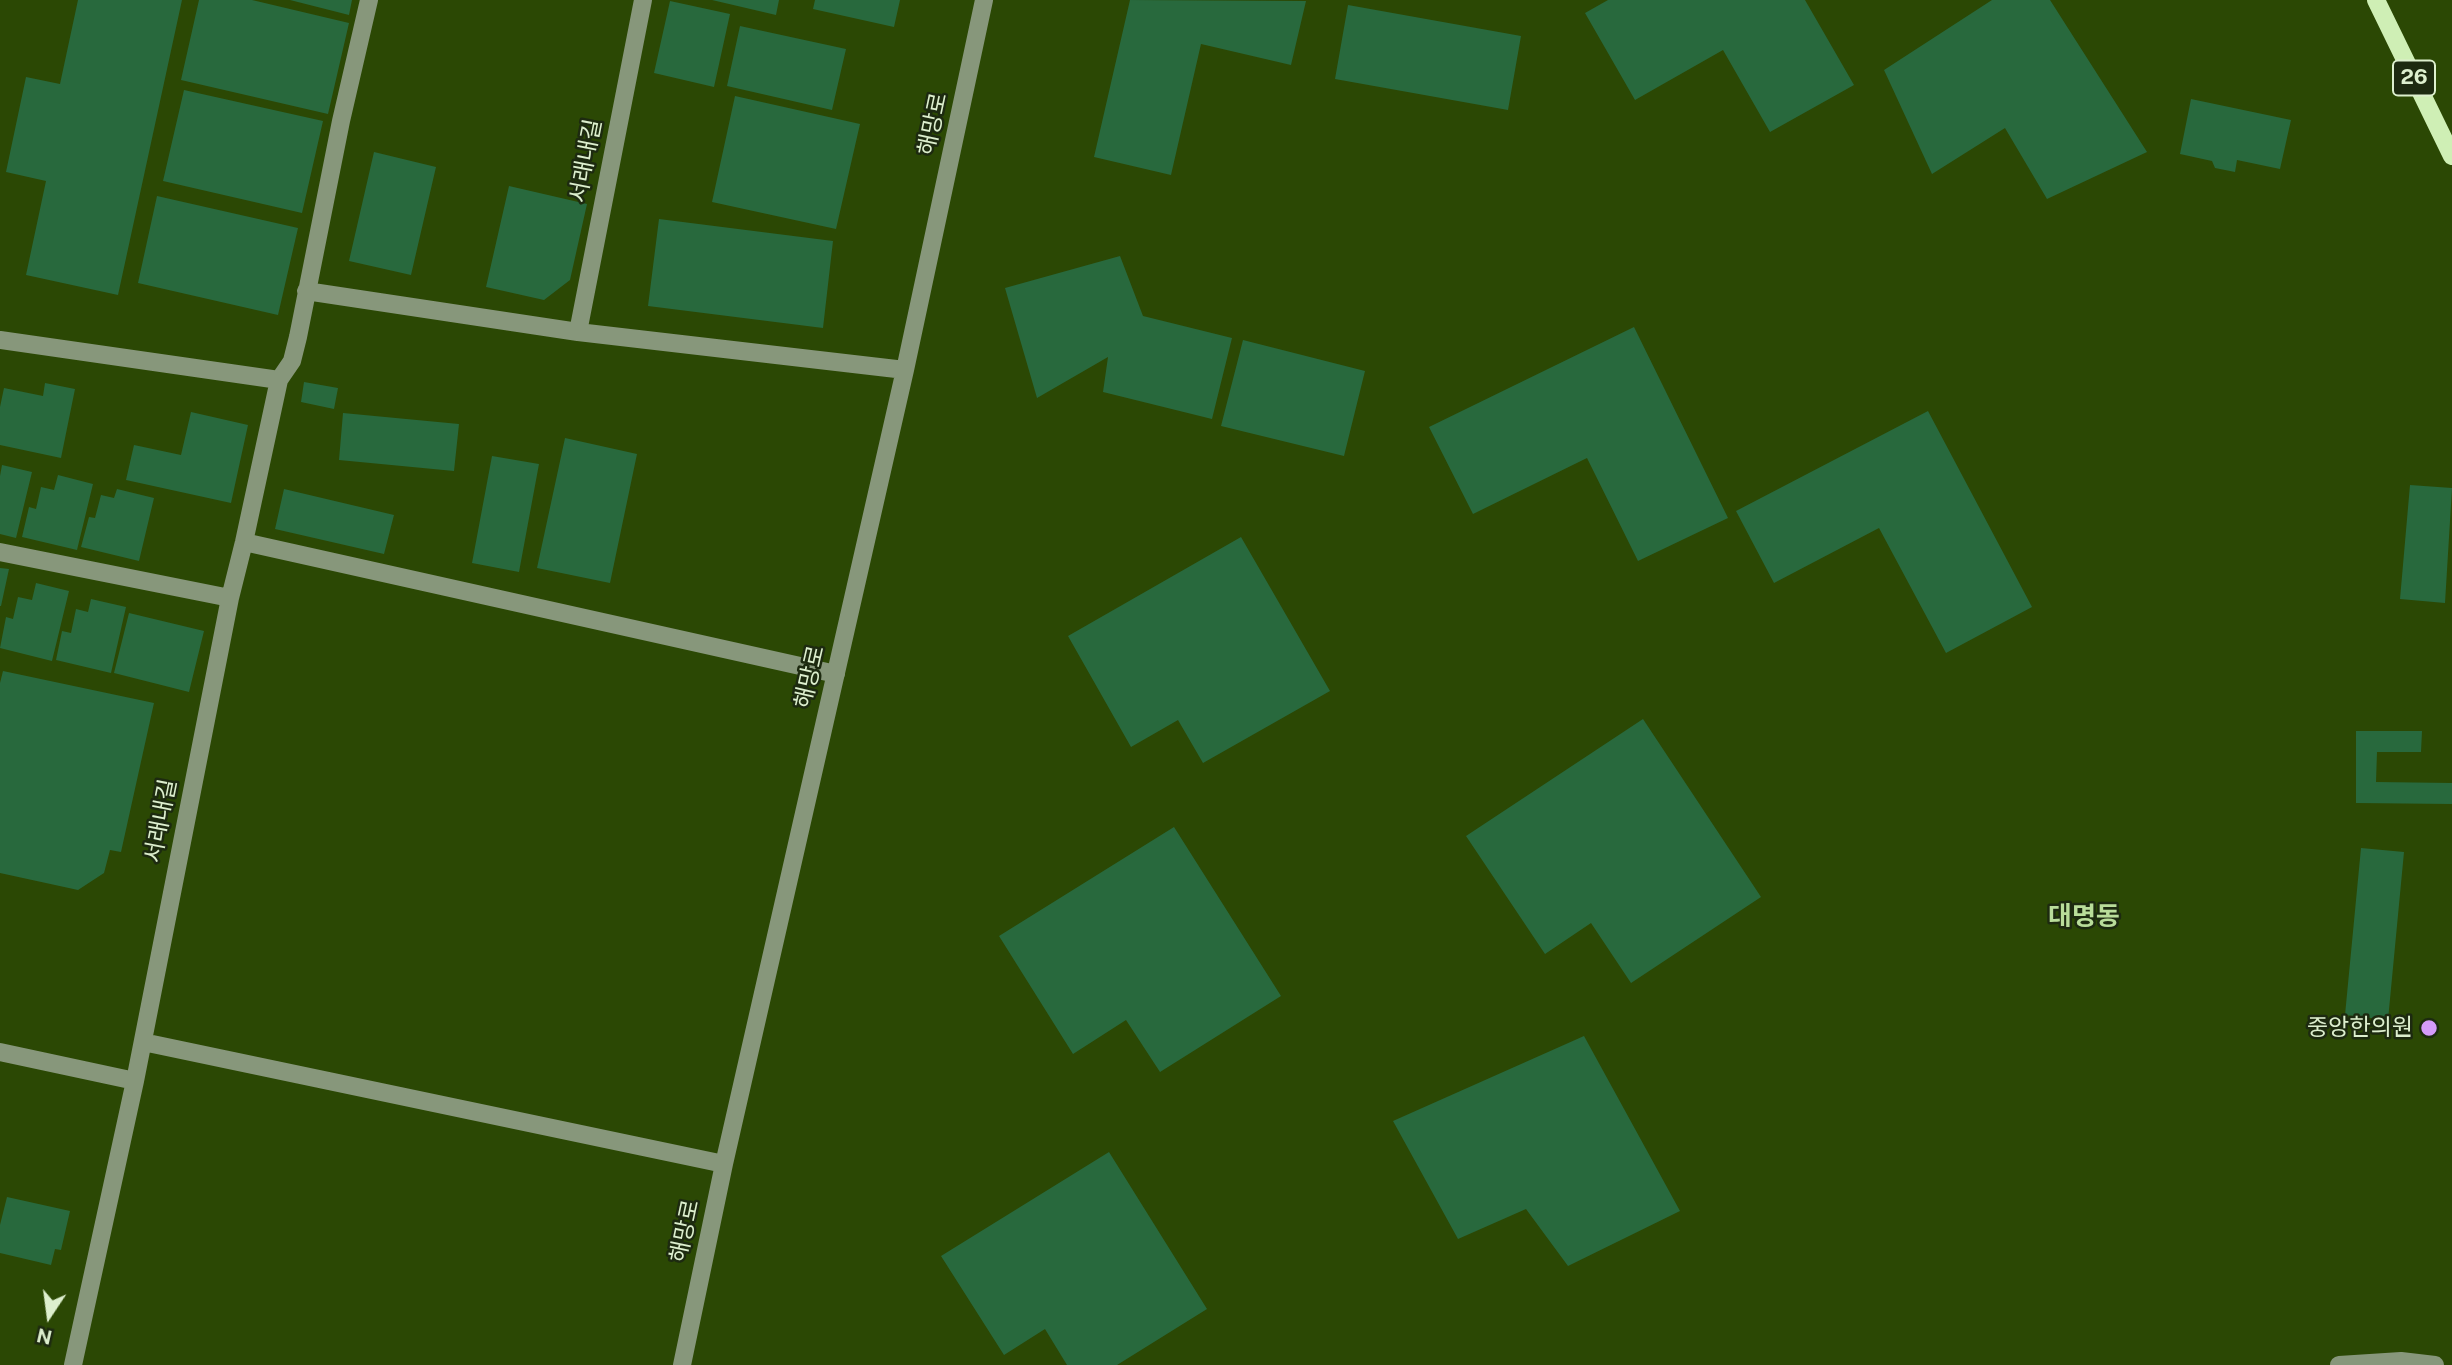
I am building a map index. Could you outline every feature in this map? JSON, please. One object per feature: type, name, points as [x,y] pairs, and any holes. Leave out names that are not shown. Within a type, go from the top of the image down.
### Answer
[{"type":"main road","name":"26","points":[[2376,0],[2452,156]]},
{"type":"street","name":"서래내길","points":[[73,1365],[144,1041],[230,598],[279,380],[292,361],[341,121],[369,0]]},
{"type":"street","name":"서래내길","points":[[578,332],[643,0]]},
{"type":"street","name":"해망로","points":[[682,1365],[724,1164],[905,370],[984,0]]},
{"type":"street","points":[[306,290],[578,332],[905,370]]},
{"type":"street","points":[[0,340],[279,380]]},
{"type":"street","points":[[244,542],[836,674]]},
{"type":"street","points":[[0,552],[230,598]]},
{"type":"street","points":[[144,1041],[724,1164]]},
{"type":"street","points":[[0,1052],[135,1081]]},
{"type":"street","points":[[2339,1365],[2401,1361],[2435,1365]]},
{"type":"building","points":[[78,0],[182,0],[118,295],[26,275],[46,181],[6,172],[26,77],[60,84]]},
{"type":"building","points":[[199,0],[252,0],[349,23],[328,114],[181,80]]},
{"type":"building","points":[[290,0],[352,0],[349,15]]},
{"type":"building","points":[[712,0],[779,0],[776,15]]},
{"type":"building","points":[[815,0],[900,0],[894,27],[813,9]]},
{"type":"building","points":[[1130,0],[1306,1],[1291,65],[1201,44],[1171,175],[1094,157]]},
{"type":"building","points":[[1608,0],[1805,0],[1854,85],[1770,132],[1723,50],[1635,100],[1585,13]]},
{"type":"building","points":[[1992,0],[2050,0],[2147,152],[2047,199],[2005,128],[1932,174],[1884,70]]},
{"type":"building","points":[[670,1],[730,14],[714,87],[654,73]]},
{"type":"building","points":[[1348,5],[1521,36],[1508,110],[1335,79]]},
{"type":"building","points":[[740,26],[846,49],[832,110],[727,86]]},
{"type":"building","points":[[184,90],[323,121],[302,213],[163,181]]},
{"type":"building","points":[[735,96],[860,124],[836,229],[712,202]]},
{"type":"building","points":[[2191,99],[2291,120],[2280,169],[2237,160],[2235,172],[2215,168],[2212,161],[2180,154]]},
{"type":"building","points":[[374,152],[436,167],[411,275],[349,261]]},
{"type":"building","points":[[509,186],[587,204],[570,280],[544,300],[486,287]]},
{"type":"building","points":[[157,196],[298,228],[278,315],[138,283]]},
{"type":"building","points":[[659,219],[833,241],[823,328],[648,306]]},
{"type":"building","points":[[1120,256],[1143,316],[1232,338],[1212,419],[1103,392],[1108,357],[1037,398],[1005,288]]},
{"type":"building","points":[[1634,327],[1728,518],[1638,561],[1587,458],[1473,514],[1429,427]]},
{"type":"building","points":[[1243,340],[1365,371],[1344,456],[1221,426]]},
{"type":"building","points":[[304,382],[338,388],[334,409],[301,402]]},
{"type":"building","points":[[45,383],[75,389],[61,458],[0,445],[0,407],[4,388],[43,396]]},
{"type":"building","points":[[1928,411],[2032,607],[1946,653],[1879,528],[1774,583],[1736,511]]},
{"type":"building","points":[[191,412],[248,425],[231,503],[126,480],[134,445],[181,455]]},
{"type":"building","points":[[343,413],[459,424],[454,471],[339,460]]},
{"type":"building","points":[[565,438],[637,454],[610,583],[537,568]]},
{"type":"building","points":[[492,456],[539,464],[519,572],[472,563]]},
{"type":"building","points":[[2,465],[32,472],[16,538],[0,534]]},
{"type":"building","points":[[58,475],[93,484],[77,550],[22,537],[29,507],[36,509],[41,487],[54,490]]},
{"type":"building","points":[[2410,485],[2452,488],[2445,603],[2400,599]]},
{"type":"building","points":[[117,489],[154,498],[139,561],[81,547],[89,517],[95,518],[101,495],[114,498]]},
{"type":"building","points":[[284,489],[394,515],[384,554],[275,529]]},
{"type":"building","points":[[1241,537],[1330,691],[1203,763],[1178,720],[1131,747],[1068,636]]},
{"type":"building","points":[[0,568],[9,569],[1,606],[0,606]]},
{"type":"building","points":[[36,583],[69,591],[52,661],[0,648],[6,617],[13,619],[18,597],[32,600]]},
{"type":"building","points":[[91,599],[126,607],[111,673],[56,660],[62,631],[71,633],[76,609],[88,612]]},
{"type":"building","points":[[129,613],[204,631],[189,692],[114,673]]},
{"type":"building","points":[[3,671],[154,703],[121,852],[110,850],[104,873],[78,890],[0,873],[0,683]]},
{"type":"building","points":[[1643,719],[1761,897],[1631,983],[1591,923],[1545,954],[1466,836]]},
{"type":"building","points":[[2356,731],[2422,731],[2421,752],[2377,752],[2376,782],[2452,783],[2452,804],[2356,803]]},
{"type":"building","points":[[1174,827],[1281,996],[1160,1072],[1126,1020],[1073,1054],[999,936]]},
{"type":"building","points":[[2361,848],[2404,852],[2388,1020],[2345,1015]]},
{"type":"building","points":[[1584,1036],[1680,1211],[1568,1266],[1526,1209],[1458,1239],[1393,1121]]},
{"type":"building","points":[[1109,1152],[1207,1309],[1117,1365],[1067,1365],[1045,1329],[1004,1355],[941,1256]]},
{"type":"building","points":[[7,1197],[70,1211],[61,1250],[55,1249],[51,1265],[0,1253],[0,1225]]},
{"type":"place","name":"중앙한의원","points":[[2429,1028]]},
{"type":"district","name":"대명동","points":[[2084,917]]}]
